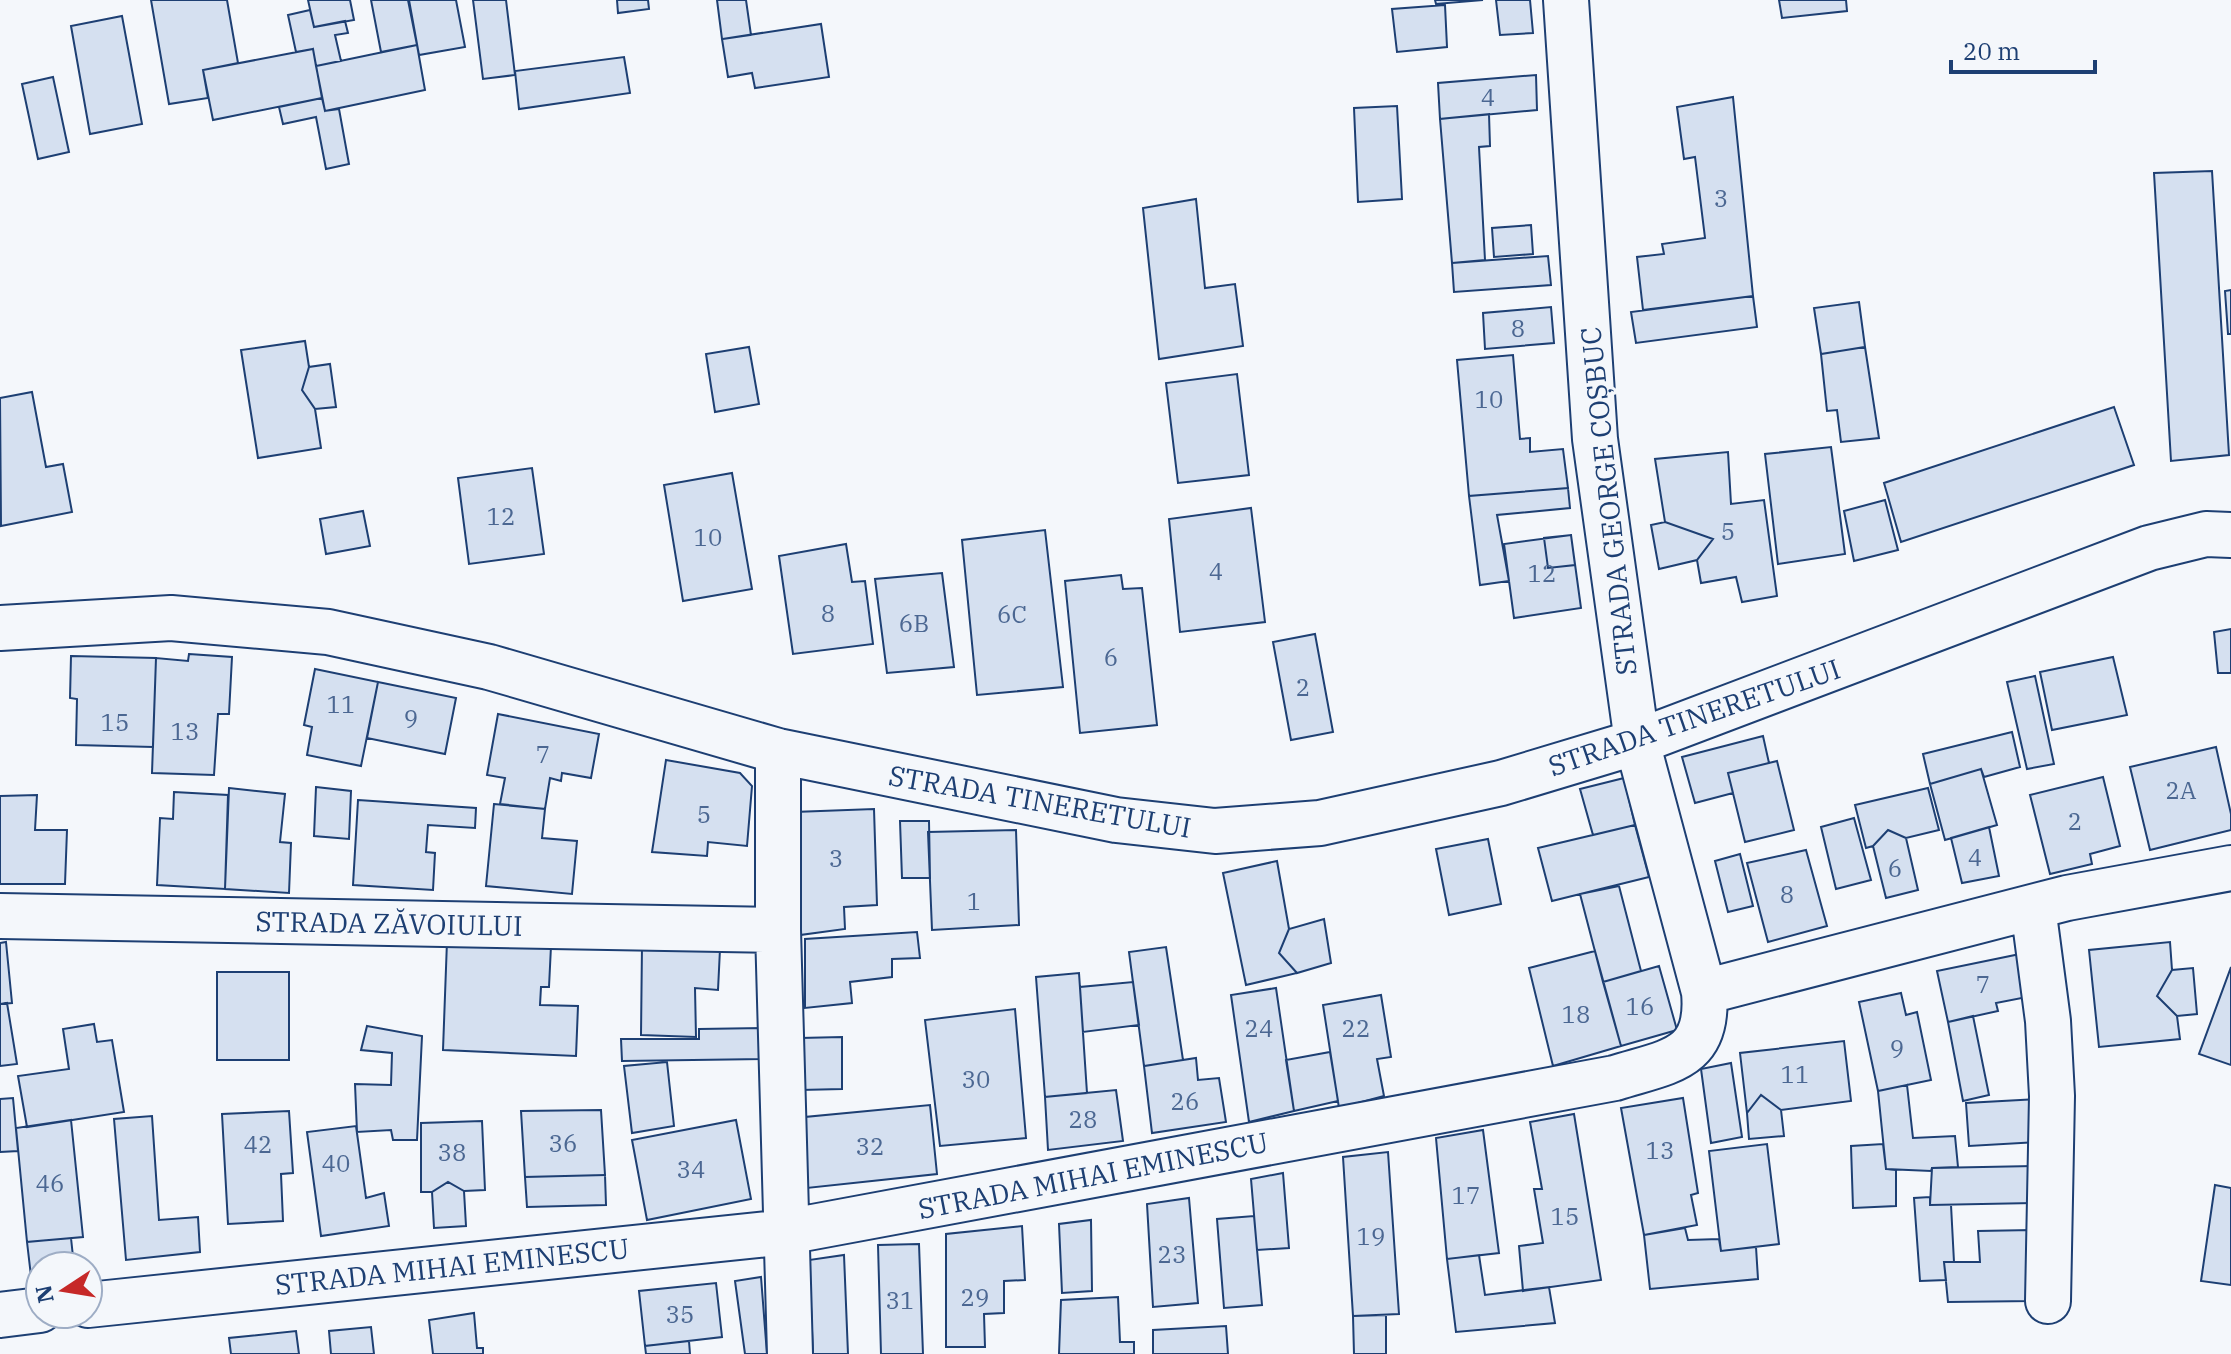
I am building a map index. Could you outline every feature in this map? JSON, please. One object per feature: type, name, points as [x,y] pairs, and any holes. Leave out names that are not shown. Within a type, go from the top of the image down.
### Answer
[{"type":"street","name":"STRADA GEORGE COȘBUC","points":[[1566,0],[1595,439],[1637,742],[1704,992]]},
{"type":"street","name":"STRADA TINERETULUI","points":[[0,628],[171,618],[328,632],[489,667],[778,751],[1116,820],[1215,831],[1335,820],[1501,783],[1637,742],[2149,548],[2206,534],[2231,535]]},
{"type":"street","points":[[778,751],[778,930],[790,1354]]},
{"type":"street","points":[[1704,992],[2033,907],[2231,868]]},
{"type":"street","points":[[2033,907],[2048,1021],[2052,1096],[2048,1301]]},
{"type":"street","name":"STRADA ZĂVOIULUI","points":[[0,916],[778,930]]},
{"type":"street","name":"STRADA MIHAI EMINESCU","points":[[104,1303],[786,1232],[1615,1078],[1672,1060],[1699,1040],[1707,1020],[1704,992]]},
{"type":"street","points":[[0,1315],[24,1312]]},
{"type":"building","points":[[151,0],[227,0],[238,63],[203,70],[208,98],[169,104]]},
{"type":"building","points":[[308,0],[350,0],[354,20],[314,27]]},
{"type":"building","points":[[371,0],[408,0],[417,45],[381,52]]},
{"type":"building","points":[[409,0],[456,0],[465,47],[419,55]]},
{"type":"building","points":[[473,0],[506,0],[515,75],[483,79]]},
{"type":"building","points":[[617,0],[648,0],[649,9],[618,13]]},
{"type":"building","points":[[717,0],[746,0],[751,35],[722,39]]},
{"type":"building","points":[[1435,0],[1483,0],[1436,4]]},
{"type":"building","points":[[1496,0],[1530,0],[1533,33],[1500,35]]},
{"type":"building","points":[[1779,0],[1846,0],[1847,11],[1782,18]]},
{"type":"building","points":[[1445,5],[1447,47],[1397,52],[1392,9]]},
{"type":"building","points":[[310,10],[314,27],[345,21],[348,33],[335,35],[341,61],[316,66],[313,49],[296,52],[288,15]]},
{"type":"building","points":[[122,16],[142,124],[90,134],[71,26]]},
{"type":"building","points":[[821,24],[829,77],[755,88],[752,73],[728,77],[722,39]]},
{"type":"building","points":[[417,45],[425,90],[325,111],[316,66]]},
{"type":"building","points":[[313,49],[322,98],[213,120],[203,70]]},
{"type":"building","points":[[624,57],[630,93],[519,109],[515,71]]},
{"type":"building","points":[[1536,75],[1537,110],[1440,119],[1438,83]]},
{"type":"building","points":[[53,77],[69,152],[38,159],[22,84]]},
{"type":"building","points":[[1733,97],[1753,296],[1643,310],[1637,257],[1664,254],[1662,244],[1705,238],[1695,157],[1684,159],[1677,107]]},
{"type":"building","points":[[322,98],[325,111],[339,109],[349,164],[326,169],[316,117],[283,124],[279,107]]},
{"type":"building","points":[[1397,106],[1402,199],[1358,202],[1354,108]]},
{"type":"building","points":[[1489,114],[1490,146],[1479,147],[1485,260],[1452,263],[1440,119]]},
{"type":"building","points":[[2212,171],[2229,455],[2171,461],[2154,173]]},
{"type":"building","points":[[1196,199],[1205,288],[1235,284],[1243,346],[1159,359],[1143,208]]},
{"type":"building","points":[[1531,225],[1533,254],[1494,257],[1492,228]]},
{"type":"building","points":[[1548,256],[1551,285],[1454,292],[1452,263]]},
{"type":"building","points":[[2231,290],[2231,334],[2228,334],[2225,291]]},
{"type":"building","points":[[1753,296],[1757,327],[1636,343],[1631,312]]},
{"type":"building","points":[[1859,302],[1865,347],[1821,354],[1814,308]]},
{"type":"building","points":[[1551,307],[1554,343],[1485,349],[1483,313]]},
{"type":"building","points":[[305,341],[309,367],[302,390],[315,409],[321,448],[258,458],[241,350]]},
{"type":"building","points":[[749,347],[759,404],[715,412],[706,354]]},
{"type":"building","points":[[1865,347],[1879,438],[1841,442],[1837,410],[1827,411],[1821,354]]},
{"type":"building","points":[[1513,355],[1520,439],[1530,438],[1530,452],[1563,449],[1568,488],[1469,496],[1457,360]]},
{"type":"building","points":[[330,364],[336,407],[315,409],[302,390],[309,367]]},
{"type":"building","points":[[1237,374],[1249,475],[1178,483],[1166,383]]},
{"type":"building","points":[[32,392],[46,467],[63,464],[72,512],[1,526],[0,398]]},
{"type":"building","points":[[2114,407],[2134,465],[1901,542],[1884,483]]},
{"type":"building","points":[[1831,447],[1845,554],[1778,564],[1765,454]]},
{"type":"building","points":[[1728,452],[1731,504],[1764,500],[1777,596],[1742,602],[1736,577],[1701,583],[1697,560],[1713,539],[1665,522],[1655,459]]},
{"type":"building","points":[[532,468],[544,554],[469,564],[458,478]]},
{"type":"building","points":[[732,473],[752,589],[683,601],[664,485]]},
{"type":"building","points":[[1568,488],[1570,508],[1497,515],[1509,581],[1480,585],[1469,496]]},
{"type":"building","points":[[1885,500],[1898,550],[1854,561],[1844,511]]},
{"type":"building","points":[[1251,508],[1265,622],[1180,632],[1169,519]]},
{"type":"building","points":[[363,511],[370,546],[326,554],[320,519]]},
{"type":"building","points":[[1665,522],[1713,539],[1697,560],[1659,569],[1651,525]]},
{"type":"building","points":[[1045,530],[1063,687],[977,695],[962,540]]},
{"type":"building","points":[[1571,535],[1581,608],[1514,618],[1504,544]]},
{"type":"building","points":[[1571,535],[1575,565],[1548,568],[1544,538]]},
{"type":"building","points":[[846,544],[852,582],[865,581],[873,644],[793,654],[779,556]]},
{"type":"building","points":[[942,573],[954,667],[887,673],[875,579]]},
{"type":"building","points":[[1121,575],[1123,589],[1142,588],[1157,725],[1080,733],[1065,581]]},
{"type":"building","points":[[2231,629],[2231,673],[2218,673],[2214,632]]},
{"type":"building","points":[[1315,634],[1333,732],[1291,740],[1273,642]]},
{"type":"building","points":[[189,654],[232,657],[229,714],[218,714],[214,775],[152,773],[156,658],[188,661]]},
{"type":"building","points":[[71,656],[156,658],[153,747],[76,745],[77,699],[70,698]]},
{"type":"building","points":[[2113,657],[2127,715],[2052,730],[2040,672]]},
{"type":"building","points":[[315,669],[378,682],[361,766],[307,755],[312,727],[304,725]]},
{"type":"building","points":[[2035,676],[2054,764],[2027,769],[2007,682]]},
{"type":"building","points":[[378,682],[456,698],[445,754],[367,738]]},
{"type":"building","points":[[498,714],[599,734],[591,778],[562,773],[561,781],[550,778],[545,809],[500,804],[505,778],[487,775]]},
{"type":"building","points":[[2012,732],[2020,767],[1984,777],[1981,769],[1930,784],[1923,754]]},
{"type":"building","points":[[1763,736],[1769,763],[1728,773],[1733,793],[1695,803],[1682,757]]},
{"type":"building","points":[[2216,747],[2231,814],[2231,830],[2150,850],[2130,767]]},
{"type":"building","points":[[666,760],[740,773],[752,786],[747,846],[708,842],[707,856],[652,852]]},
{"type":"building","points":[[1777,761],[1794,830],[1745,842],[1728,773]]},
{"type":"building","points":[[1981,769],[1997,825],[1945,840],[1930,784]]},
{"type":"building","points":[[2103,777],[2120,846],[2090,854],[2092,864],[2050,874],[2030,795]]},
{"type":"building","points":[[1624,778],[1635,825],[1593,835],[1580,789]]},
{"type":"building","points":[[316,787],[351,791],[349,839],[314,836]]},
{"type":"building","points":[[229,788],[285,794],[280,842],[291,843],[289,893],[225,889]]},
{"type":"building","points":[[1928,788],[1939,830],[1906,838],[1888,830],[1873,846],[1866,848],[1855,805]]},
{"type":"building","points":[[174,792],[228,795],[225,889],[157,885],[160,818],[173,819]]},
{"type":"building","points":[[37,795],[35,830],[67,830],[65,884],[0,884],[0,796]]},
{"type":"building","points":[[358,800],[476,808],[475,828],[428,825],[426,852],[435,853],[433,890],[353,885]]},
{"type":"building","points":[[494,804],[545,809],[542,838],[577,841],[572,894],[486,886]]},
{"type":"building","points":[[874,809],[877,905],[844,907],[845,929],[800,935],[794,812]]},
{"type":"building","points":[[1854,818],[1871,880],[1836,889],[1821,827]]},
{"type":"building","points":[[900,821],[929,821],[930,878],[902,878]]},
{"type":"building","points":[[1635,825],[1649,877],[1552,901],[1538,848]]},
{"type":"building","points":[[1989,827],[1999,876],[1962,883],[1951,838]]},
{"type":"building","points":[[1016,830],[1019,925],[932,930],[928,832]]},
{"type":"building","points":[[1888,830],[1906,838],[1918,890],[1886,898],[1873,846]]},
{"type":"building","points":[[1488,839],[1501,904],[1449,915],[1436,849]]},
{"type":"building","points":[[1806,850],[1827,926],[1768,942],[1747,863]]},
{"type":"building","points":[[1740,854],[1753,906],[1728,912],[1715,861]]},
{"type":"building","points":[[1277,861],[1289,929],[1279,953],[1297,973],[1246,985],[1223,873]]},
{"type":"building","points":[[1619,886],[1641,971],[1603,982],[1580,894]]},
{"type":"building","points":[[1324,919],[1331,963],[1297,973],[1279,953],[1289,929]]},
{"type":"building","points":[[917,932],[920,958],[892,959],[892,977],[850,982],[852,1003],[805,1008],[805,939]]},
{"type":"building","points":[[447,941],[551,946],[549,987],[541,987],[540,1005],[578,1006],[576,1056],[443,1050]]},
{"type":"building","points":[[6,942],[12,1003],[0,1004],[0,943]]},
{"type":"building","points":[[2170,942],[2172,970],[2157,996],[2177,1016],[2180,1039],[2099,1047],[2089,950]]},
{"type":"building","points":[[642,945],[720,949],[718,990],[695,988],[696,1037],[641,1035]]},
{"type":"building","points":[[1166,947],[1183,1060],[1144,1066],[1129,952]]},
{"type":"building","points":[[1595,951],[1621,1046],[1553,1066],[1529,968]]},
{"type":"building","points":[[2020,954],[2027,997],[1996,1003],[1998,1011],[1948,1022],[1937,971]]},
{"type":"building","points":[[1659,966],[1677,1030],[1621,1046],[1603,982]]},
{"type":"building","points":[[2231,967],[2231,1065],[2199,1054]]},
{"type":"building","points":[[2193,968],[2197,1014],[2177,1016],[2157,996],[2172,970]]},
{"type":"building","points":[[217,972],[289,972],[289,1060],[217,1060]]},
{"type":"building","points":[[1079,973],[1087,1093],[1045,1097],[1036,977]]},
{"type":"building","points":[[1133,982],[1139,1025],[1083,1032],[1080,987]]},
{"type":"building","points":[[1276,988],[1294,1111],[1249,1122],[1231,995]]},
{"type":"building","points":[[1901,993],[1906,1015],[1917,1012],[1931,1080],[1878,1091],[1859,1002]]},
{"type":"building","points":[[1381,995],[1391,1057],[1377,1059],[1384,1096],[1339,1108],[1323,1005]]},
{"type":"building","points":[[7,1003],[17,1064],[0,1066],[0,1004]]},
{"type":"building","points":[[1015,1009],[1026,1138],[940,1146],[925,1020]]},
{"type":"building","points":[[1973,1016],[1989,1095],[1963,1101],[1948,1022]]},
{"type":"building","points":[[94,1024],[97,1042],[112,1040],[124,1112],[27,1127],[18,1076],[69,1069],[63,1029]]},
{"type":"building","points":[[367,1026],[422,1036],[417,1140],[393,1140],[391,1130],[357,1132],[355,1084],[391,1085],[392,1053],[361,1050]]},
{"type":"building","points":[[764,1028],[764,1059],[622,1061],[621,1039],[699,1039],[699,1029]]},
{"type":"building","points":[[842,1037],[842,1089],[800,1090],[800,1038]]},
{"type":"building","points":[[1844,1041],[1851,1101],[1781,1110],[1761,1095],[1747,1113],[1740,1053]]},
{"type":"building","points":[[1330,1052],[1338,1101],[1294,1111],[1286,1060]]},
{"type":"building","points":[[1196,1058],[1198,1080],[1219,1078],[1226,1122],[1152,1133],[1144,1066]]},
{"type":"building","points":[[667,1062],[674,1126],[632,1133],[624,1066]]},
{"type":"building","points":[[1731,1063],[1742,1137],[1711,1143],[1701,1069]]},
{"type":"building","points":[[1907,1085],[1913,1138],[1955,1136],[1958,1167],[1932,1168],[1931,1171],[1886,1169],[1878,1091]]},
{"type":"building","points":[[1116,1090],[1123,1141],[1048,1150],[1045,1097]]},
{"type":"building","points":[[1761,1095],[1781,1110],[1784,1136],[1749,1139],[1747,1113]]},
{"type":"building","points":[[13,1098],[18,1151],[0,1152],[0,1099]]},
{"type":"building","points":[[1683,1098],[1698,1193],[1691,1195],[1697,1225],[1644,1235],[1621,1108]]},
{"type":"building","points":[[2037,1099],[2039,1142],[1969,1146],[1966,1103]]},
{"type":"building","points":[[930,1105],[937,1174],[807,1188],[805,1117]]},
{"type":"building","points":[[601,1110],[605,1175],[525,1177],[521,1111]]},
{"type":"building","points":[[289,1111],[293,1173],[281,1174],[283,1221],[228,1224],[222,1114]]},
{"type":"building","points":[[1574,1114],[1601,1280],[1523,1291],[1519,1246],[1543,1243],[1534,1189],[1542,1189],[1530,1122]]},
{"type":"building","points":[[152,1116],[159,1220],[198,1217],[200,1252],[126,1260],[114,1119]]},
{"type":"building","points":[[71,1120],[83,1237],[27,1242],[16,1128]]},
{"type":"building","points":[[736,1120],[751,1199],[647,1220],[632,1140]]},
{"type":"building","points":[[482,1121],[485,1190],[464,1191],[448,1182],[432,1192],[421,1192],[421,1123]]},
{"type":"building","points":[[356,1126],[366,1198],[384,1193],[389,1226],[321,1236],[307,1132]]},
{"type":"building","points":[[1483,1130],[1499,1253],[1447,1259],[1436,1138]]},
{"type":"building","points":[[1767,1144],[1779,1244],[1721,1251],[1709,1151]]},
{"type":"building","points":[[1883,1144],[1886,1169],[1896,1170],[1896,1206],[1853,1208],[1851,1146]]},
{"type":"building","points":[[1388,1152],[1399,1314],[1353,1316],[1343,1157]]},
{"type":"building","points":[[2037,1166],[2037,1203],[1930,1205],[1932,1168]]},
{"type":"building","points":[[1283,1173],[1289,1248],[1257,1250],[1251,1179]]},
{"type":"building","points":[[605,1175],[606,1205],[527,1207],[525,1177]]},
{"type":"building","points":[[448,1182],[464,1191],[466,1226],[434,1228],[432,1192]]},
{"type":"building","points":[[2215,1185],[2231,1188],[2231,1285],[2201,1281]]},
{"type":"building","points":[[1930,1197],[1930,1205],[1951,1205],[1954,1262],[1944,1262],[1946,1280],[1920,1281],[1914,1198]]},
{"type":"building","points":[[1189,1198],[1198,1303],[1153,1307],[1147,1204]]},
{"type":"building","points":[[1254,1216],[1262,1305],[1224,1308],[1217,1219]]},
{"type":"building","points":[[1091,1220],[1092,1291],[1062,1293],[1059,1224]]},
{"type":"building","points":[[1022,1226],[1025,1280],[1004,1281],[1004,1313],[984,1314],[985,1347],[946,1347],[946,1234]]},
{"type":"building","points":[[1685,1228],[1688,1240],[1719,1239],[1721,1251],[1756,1247],[1758,1279],[1650,1289],[1644,1235]]},
{"type":"building","points":[[2032,1230],[2036,1301],[1948,1302],[1944,1262],[1980,1262],[1978,1231]]},
{"type":"building","points":[[71,1238],[72,1250],[28,1250],[27,1242]]},
{"type":"building","points":[[919,1244],[923,1354],[881,1354],[878,1245]]},
{"type":"building","points":[[844,1255],[848,1354],[813,1354],[809,1260]]},
{"type":"building","points":[[1479,1255],[1485,1295],[1549,1287],[1555,1323],[1456,1332],[1447,1259]]},
{"type":"building","points":[[761,1277],[767,1354],[745,1354],[735,1281]]},
{"type":"building","points":[[716,1283],[722,1337],[645,1346],[639,1291]]},
{"type":"building","points":[[1118,1297],[1120,1342],[1134,1342],[1134,1354],[1059,1354],[1061,1300]]},
{"type":"building","points":[[474,1313],[477,1348],[483,1348],[483,1354],[433,1354],[429,1320]]},
{"type":"building","points":[[1386,1315],[1386,1354],[1354,1354],[1353,1316]]},
{"type":"building","points":[[1226,1326],[1228,1354],[1153,1354],[1153,1330]]},
{"type":"building","points":[[371,1327],[374,1354],[331,1354],[329,1331]]},
{"type":"building","points":[[296,1331],[299,1354],[231,1354],[229,1338]]},
{"type":"building","points":[[689,1341],[690,1354],[646,1354],[645,1346]]}]
